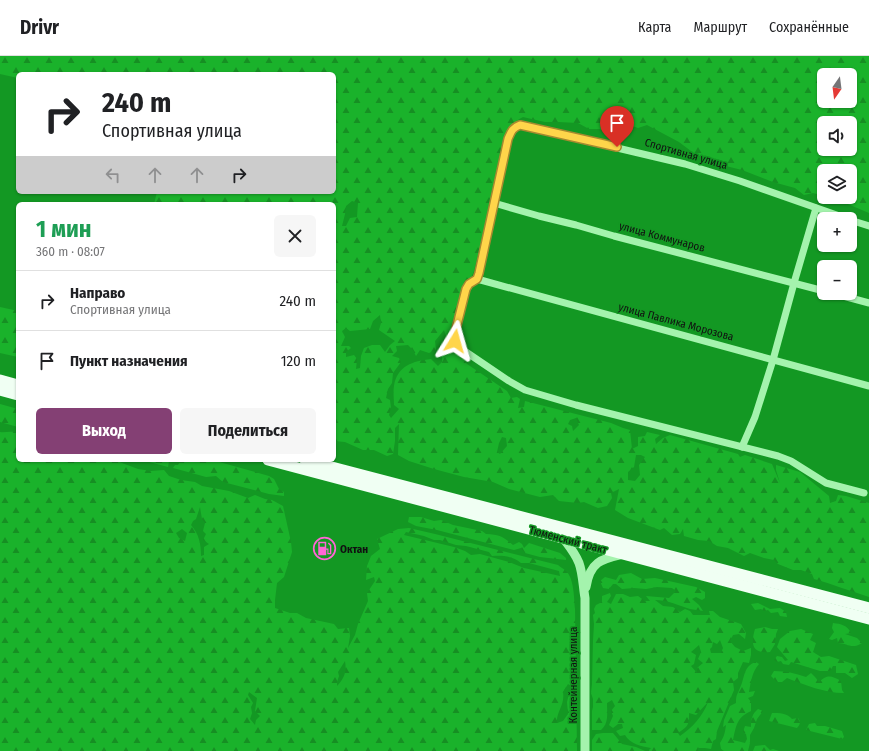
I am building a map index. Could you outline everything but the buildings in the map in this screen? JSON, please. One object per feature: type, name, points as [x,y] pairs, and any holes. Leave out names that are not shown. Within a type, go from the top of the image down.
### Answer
[{"type":"main road","points":[[0,380],[16,384]]},
{"type":"main road","points":[[0,390],[16,394]]},
{"type":"main road","name":"Тюменский тракт","points":[[276,462],[869,619]]},
{"type":"main road","name":"Тюменский тракт","points":[[313,462],[869,608]]},
{"type":"street","name":"Спортивная улица","points":[[494,203],[508,139],[512,130],[520,125],[685,164],[740,181],[828,212]]},
{"type":"street","points":[[494,203],[477,279],[469,284],[466,289],[454,337],[455,341],[466,352],[509,381],[535,394],[778,456],[826,483],[864,493]]},
{"type":"street","name":"улица Коммунаров","points":[[494,203],[817,289]]},
{"type":"street","points":[[742,447],[755,417],[773,360],[816,208]]},
{"type":"street","name":"Спортивная улица","points":[[857,222],[869,226]]},
{"type":"street","name":"улица Павлика Морозова","points":[[477,279],[869,386]]},
{"type":"street","points":[[857,300],[869,303]]},
{"type":"street","name":"Контейнерная улица","points":[[563,538],[572,550],[580,565],[584,598],[585,751]]},
{"type":"street","name":"Контейнерная улица","points":[[584,598],[588,579],[591,570],[595,565],[609,557],[623,554]]},
{"type":"green space","points":[[0,56],[869,56],[869,213],[848,204],[857,204],[857,164],[817,164],[817,194],[813,193],[804,195],[795,188],[773,182],[742,170],[718,164],[695,154],[679,142],[647,125],[638,128],[627,124],[624,130],[619,133],[611,130],[604,132],[600,129],[589,129],[578,123],[545,122],[523,117],[519,119],[511,128],[505,144],[474,271],[453,336],[453,347],[467,364],[507,391],[511,398],[517,397],[520,399],[518,408],[524,407],[525,401],[611,423],[630,430],[632,449],[638,446],[638,437],[645,436],[647,432],[660,435],[655,439],[656,444],[663,438],[670,435],[738,454],[740,457],[745,455],[772,464],[780,483],[776,465],[800,472],[829,496],[830,503],[836,501],[838,495],[869,503],[869,597],[814,579],[812,574],[801,570],[793,570],[778,564],[774,560],[750,553],[744,556],[728,548],[717,546],[709,541],[684,536],[683,529],[680,534],[672,535],[664,528],[660,530],[628,518],[615,510],[619,489],[611,493],[612,498],[607,506],[598,508],[584,502],[578,503],[559,501],[553,495],[540,497],[509,489],[493,482],[464,477],[409,461],[398,455],[399,424],[395,428],[393,454],[387,456],[374,450],[363,450],[345,442],[336,441],[336,202],[154,202],[156,194],[336,194],[336,72],[16,72],[16,78],[0,74]],"holes":[[[352,201],[358,203],[357,217],[350,218],[346,226],[342,226],[346,206]],[[380,315],[381,323],[379,330],[395,341],[385,352],[380,345],[372,345],[364,348],[361,356],[360,368],[356,369],[357,359],[354,355],[346,357],[346,352],[351,348],[349,346],[341,346],[345,337],[342,331],[346,328],[350,331],[370,329],[373,321]],[[444,330],[447,339],[445,347],[452,351],[442,355],[442,362],[438,366],[431,359],[412,363],[402,369],[396,379],[394,388],[394,405],[399,409],[391,418],[389,415],[391,408],[390,400],[386,398],[388,389],[392,383],[393,373],[401,362],[399,358],[392,356],[397,351],[396,346],[408,345],[416,356],[420,350],[429,353],[436,350],[435,341]],[[576,418],[579,425],[573,431],[572,426],[568,424],[570,420]],[[502,437],[506,438],[507,446],[500,454],[497,452]],[[636,455],[645,457],[639,465],[640,475],[635,481],[628,480],[628,472],[634,467]]]},
{"type":"green space","points":[[0,307],[16,311],[16,357],[0,353]]},
{"type":"green space","points":[[0,404],[16,408],[16,426],[0,422]]},
{"type":"green space","points":[[0,432],[16,433],[16,462],[119,462],[138,469],[151,471],[164,470],[169,476],[181,480],[229,491],[248,498],[255,495],[272,500],[283,506],[292,552],[284,577],[277,583],[275,608],[290,613],[297,613],[306,618],[334,624],[338,629],[349,628],[350,636],[348,648],[355,635],[368,601],[367,593],[375,581],[374,577],[366,580],[367,566],[371,556],[380,549],[377,539],[398,529],[409,528],[558,565],[569,574],[574,594],[577,751],[0,751]],"holes":[[[200,507],[202,519],[205,523],[203,531],[206,534],[203,540],[209,544],[204,547],[204,555],[201,556],[199,539],[191,525],[196,519]],[[182,529],[187,533],[185,541],[179,538],[176,533]],[[406,532],[434,540],[440,540],[489,552],[492,556],[511,557],[521,563],[529,563],[559,571],[560,576],[524,568],[480,554],[471,555],[454,547],[404,535]],[[345,661],[346,669],[337,686],[339,676],[338,672]],[[568,684],[571,686],[567,702],[568,714],[563,721],[557,723],[563,701],[563,692]],[[249,692],[257,698],[255,711],[260,716],[256,720],[255,725],[250,719],[252,713],[251,707],[253,703],[248,695]]]},
{"type":"green space","points":[[149,462],[169,462],[168,467]]},
{"type":"green space","points":[[180,462],[219,462],[269,476],[274,479],[279,489],[284,492],[284,496],[269,494],[223,482],[216,476],[206,477],[173,468],[175,465],[178,465]]},
{"type":"green space","points":[[409,517],[421,517],[434,521],[441,520],[453,525],[482,531],[486,534],[501,536],[513,545],[519,542],[524,548],[529,543],[560,553],[566,558],[566,560],[540,557],[525,553],[521,548],[514,550],[416,526],[408,522]]},
{"type":"green space","points":[[631,573],[642,579],[655,578],[696,587],[705,592],[705,598],[702,600],[696,597],[692,599],[703,611],[655,600],[663,606],[673,607],[680,612],[685,609],[690,611],[693,615],[710,615],[709,611],[713,611],[720,617],[741,624],[746,633],[745,639],[739,634],[733,635],[730,641],[735,647],[743,651],[751,648],[751,655],[749,663],[743,662],[738,673],[738,678],[733,682],[734,690],[711,749],[698,748],[698,751],[649,751],[651,748],[633,743],[625,735],[620,736],[616,731],[623,728],[622,724],[618,724],[613,728],[609,725],[613,716],[611,711],[615,706],[612,700],[607,703],[607,718],[604,727],[601,730],[592,730],[593,699],[591,693],[594,624],[593,615],[595,613],[594,609],[596,605],[602,602],[602,596],[610,593],[611,596],[607,602],[611,604],[616,594],[623,594],[630,597],[638,596],[645,601],[650,601],[646,596],[669,598],[676,591],[672,588],[657,587],[646,589],[622,589],[616,584],[613,584],[609,589],[603,588],[600,581],[605,577],[616,580],[619,575]],"holes":[[[720,640],[723,648],[721,653],[711,653],[710,649],[713,642],[717,644]],[[699,645],[701,652],[698,659],[703,663],[697,668],[697,673],[691,666],[694,664],[696,655],[691,652]],[[708,702],[697,721],[680,736],[678,733],[687,725],[689,721],[689,713],[696,715]]]},
{"type":"green space","points":[[758,603],[770,609],[780,608],[786,612],[787,617],[780,616],[778,612],[771,613],[768,610],[755,610],[751,604]]},
{"type":"green space","points":[[833,623],[841,624],[846,627],[851,633],[845,634],[857,638],[862,643],[852,646],[838,643],[837,638],[832,640],[829,639],[834,632],[832,628]]},
{"type":"green space","points":[[765,627],[778,629],[775,644],[770,652],[759,651],[753,643],[755,629]]},
{"type":"green space","points":[[801,629],[813,634],[810,640],[816,643],[813,652],[821,657],[829,656],[856,665],[858,674],[852,678],[845,673],[836,673],[836,666],[833,666],[830,671],[820,671],[791,662],[789,665],[783,664],[781,661],[777,662],[774,660],[777,656],[782,657],[785,661],[788,660],[777,647],[780,639],[790,631]]},
{"type":"green space","points":[[756,662],[759,664],[753,673],[749,692],[755,691],[753,696],[748,698],[751,702],[751,711],[746,713],[738,722],[733,740],[745,743],[747,739],[746,734],[743,732],[745,726],[751,727],[752,717],[758,709],[763,711],[757,719],[750,735],[748,751],[724,751],[721,749],[720,743],[726,725],[723,727],[724,720],[730,706],[736,703],[736,698],[747,669]]},
{"type":"green space","points":[[774,671],[790,672],[806,677],[811,673],[819,682],[827,677],[832,677],[841,681],[842,690],[844,693],[822,690],[787,678],[782,682],[777,682],[771,676]]},
{"type":"green space","points":[[772,713],[785,714],[792,719],[798,718],[800,721],[799,725],[797,728],[769,721]]},
{"type":"green space","points":[[815,723],[817,726],[825,726],[842,731],[844,737],[842,739],[806,730],[809,724]]},
{"type":"green space","points":[[613,733],[622,744],[636,747],[645,751],[592,751],[592,740],[596,734]]},
{"type":"green space","points":[[765,745],[770,750],[773,749],[779,751],[753,751],[755,746]]},
{"type":"place","name":"Октан","points":[[325,549]]},
{"type":"route","points":[[455,341],[454,337],[466,289],[469,284],[477,279],[479,273],[508,139],[512,130],[520,125],[617,147]]}]
